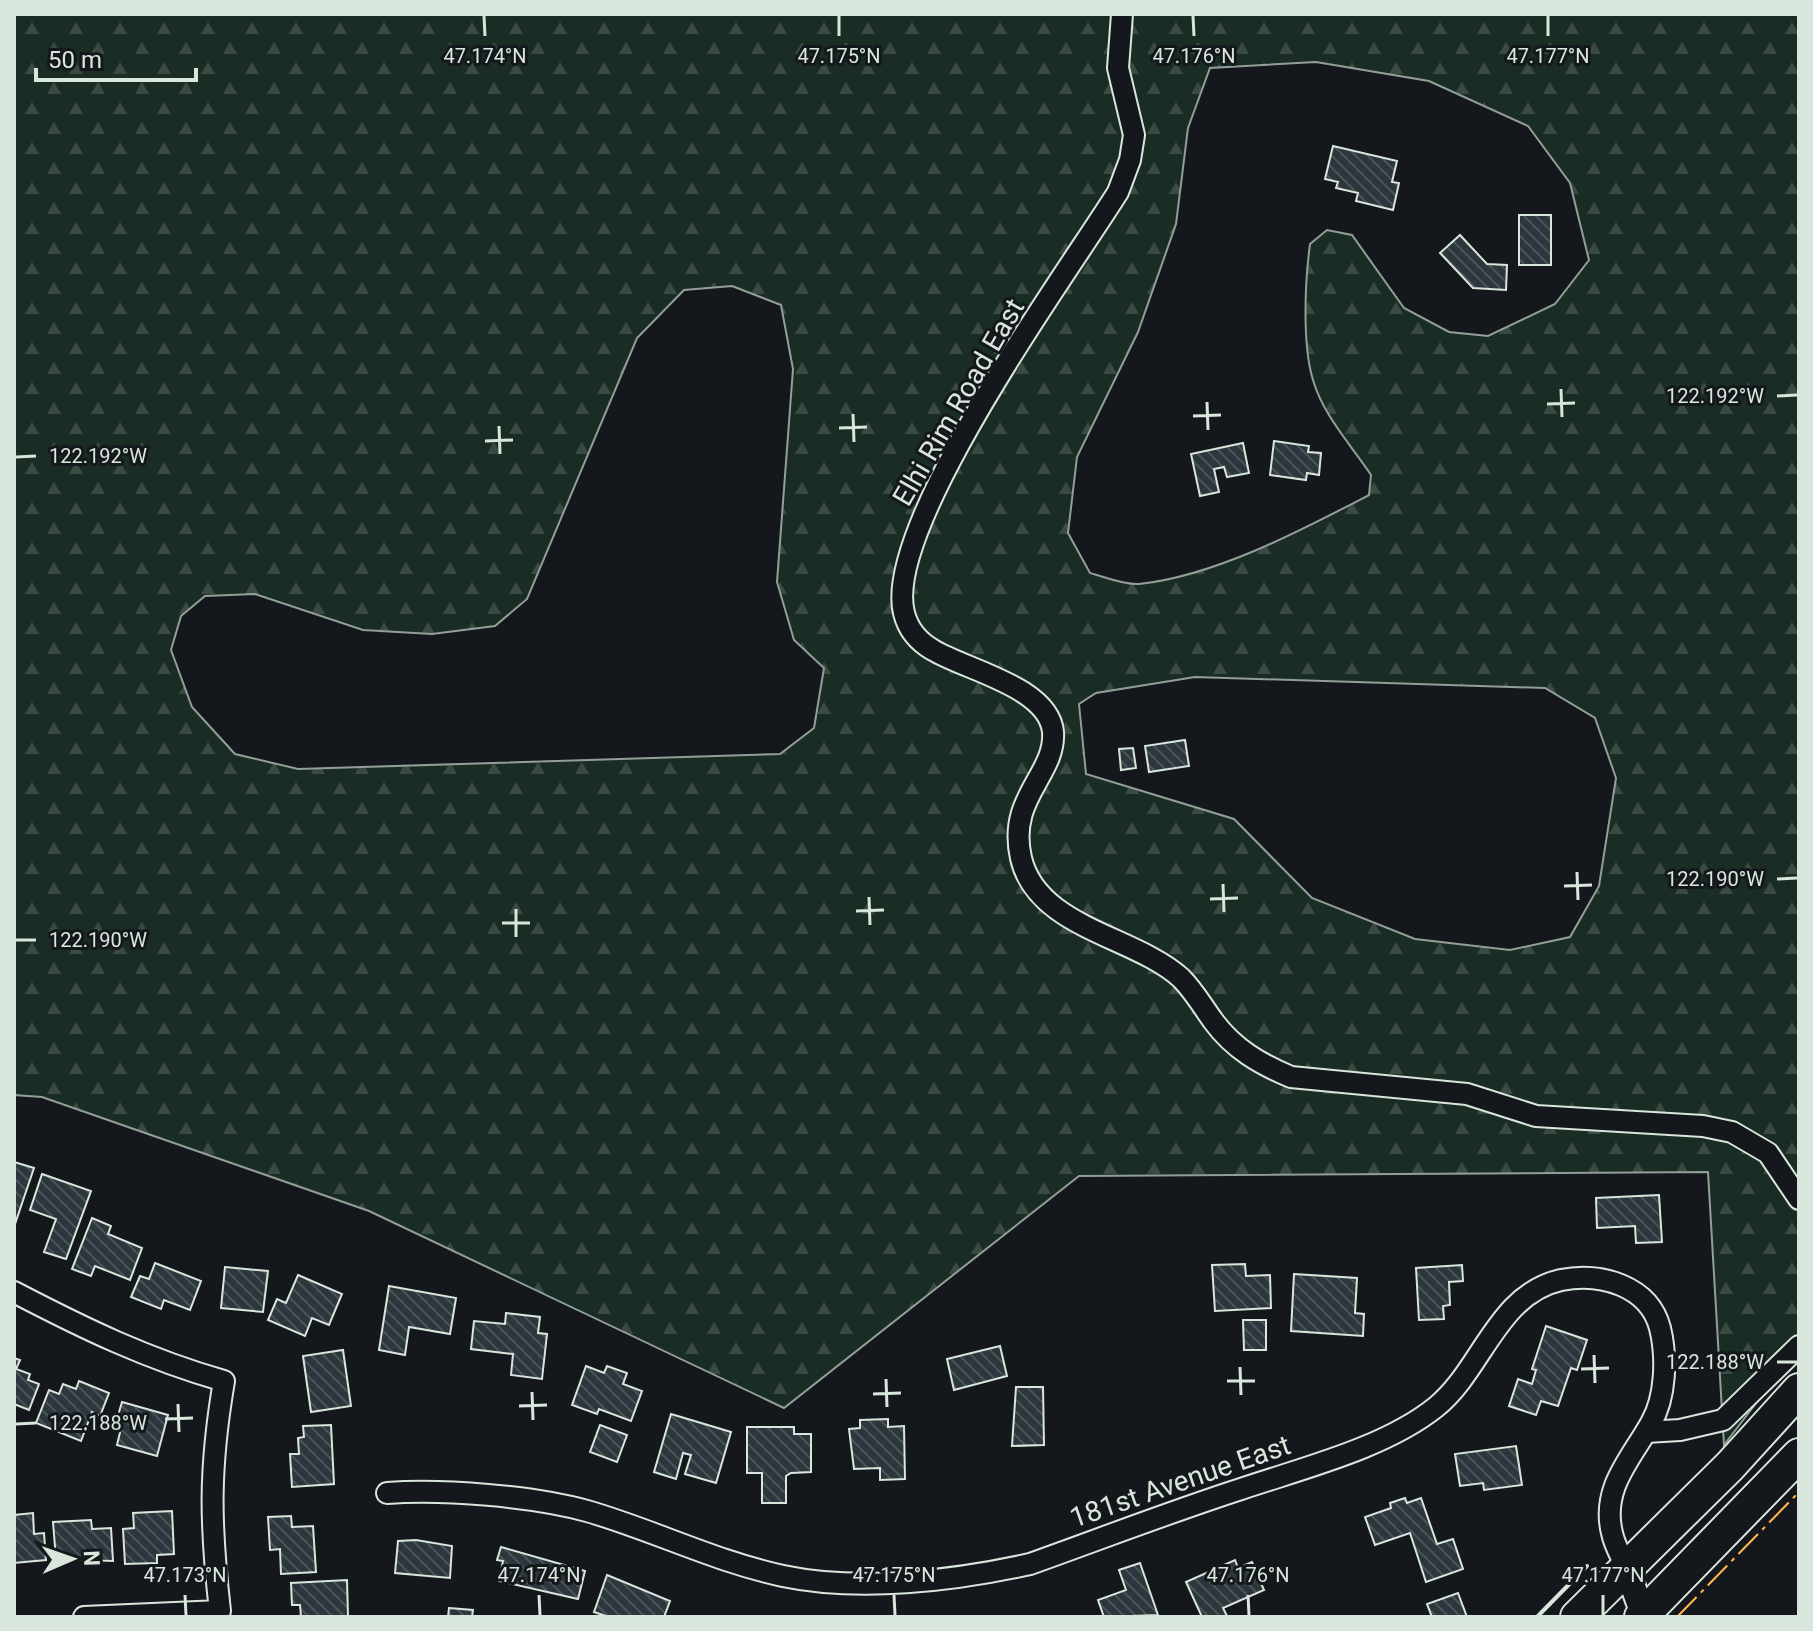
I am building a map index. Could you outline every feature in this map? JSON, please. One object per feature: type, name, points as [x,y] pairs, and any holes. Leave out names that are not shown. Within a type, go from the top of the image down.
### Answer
[{"type":"highway","points":[[1577,1617],[1730,1466],[1799,1390]]},
{"type":"highway","points":[[1645,1616],[1799,1455]]},
{"type":"street","name":"Elhi Rim Road East","points":[[1122,14],[1118,68],[1134,135],[1130,160],[1118,192],[1002,372],[931,498],[907,563],[903,588],[903,611],[918,639],[932,650],[1024,693],[1040,703],[1048,716],[1053,732],[1050,750],[1024,801],[1019,831],[1022,861],[1035,888],[1063,913],[1178,976],[1233,1045],[1264,1066],[1291,1077],[1467,1094],[1536,1116],[1703,1126],[1732,1132],[1768,1153],[1799,1199]]},
{"type":"street","name":"181st Avenue East","points":[[387,1493],[471,1495],[587,1511],[703,1554],[784,1576],[831,1581],[914,1582],[988,1573],[1030,1564],[1338,1456],[1393,1432],[1418,1420],[1451,1392],[1516,1305],[1537,1289],[1561,1280],[1605,1279],[1630,1289],[1644,1299],[1656,1319],[1664,1372],[1653,1420],[1614,1482],[1610,1505],[1612,1533],[1626,1567]]},
{"type":"street","points":[[14,1292],[110,1342],[164,1364],[224,1381],[212,1452],[210,1503],[220,1611],[84,1617]]},
{"type":"street","points":[[1646,1432],[1680,1430],[1723,1420],[1799,1346]]},
{"type":"street","points":[[1626,1567],[1645,1616]]},
{"type":"green space","points":[[14,14],[1799,14],[1799,1347],[1724,1445],[1708,1172],[1079,1176],[784,1408],[369,1211],[42,1097],[14,1095]],"holes":[[[1316,62],[1429,81],[1528,126],[1570,183],[1589,260],[1555,304],[1488,336],[1449,332],[1404,308],[1352,235],[1327,230],[1310,244],[1307,349],[1313,380],[1323,405],[1371,475],[1369,495],[1257,550],[1198,572],[1139,584],[1090,573],[1068,533],[1077,457],[1138,332],[1176,224],[1188,128],[1210,68]],[[732,286],[781,305],[793,369],[777,582],[794,640],[824,668],[814,728],[780,754],[298,769],[235,754],[192,707],[171,650],[181,616],[205,596],[255,594],[363,630],[432,634],[495,626],[527,599],[637,338],[684,290]],[[1195,677],[1545,688],[1595,718],[1616,778],[1599,886],[1570,937],[1510,950],[1415,939],[1312,898],[1234,819],[1086,774],[1079,704],[1096,693]]]},
{"type":"building","points":[[1333,146],[1397,161],[1392,182],[1399,183],[1393,210],[1356,201],[1358,193],[1336,188],[1338,182],[1325,179]]},
{"type":"building","points":[[1519,215],[1551,215],[1551,265],[1519,265]]},
{"type":"building","points":[[1460,235],[1487,264],[1507,265],[1506,290],[1473,288],[1440,253]]},
{"type":"building","points":[[1274,441],[1309,446],[1308,452],[1321,453],[1319,475],[1307,473],[1306,480],[1270,475]]},
{"type":"building","points":[[1243,443],[1249,473],[1227,477],[1224,467],[1214,469],[1219,492],[1200,496],[1191,454]]},
{"type":"building","points":[[1185,740],[1189,766],[1149,772],[1145,746]]},
{"type":"building","points":[[1133,748],[1136,768],[1121,770],[1119,749]]},
{"type":"building","points":[[14,1162],[34,1168],[15,1224],[14,1224]]},
{"type":"building","points":[[42,1174],[91,1191],[66,1259],[44,1252],[56,1219],[30,1210]]},
{"type":"building","points":[[1659,1195],[1662,1242],[1636,1243],[1635,1226],[1597,1228],[1596,1198]]},
{"type":"building","points":[[92,1218],[111,1226],[108,1234],[142,1248],[130,1280],[95,1266],[91,1276],[72,1269]]},
{"type":"building","points":[[155,1263],[201,1281],[190,1310],[164,1300],[161,1309],[131,1297],[140,1276],[149,1279]]},
{"type":"building","points":[[1245,1264],[1246,1276],[1270,1275],[1271,1308],[1215,1311],[1212,1265]]},
{"type":"building","points":[[1462,1265],[1463,1281],[1449,1282],[1450,1305],[1443,1306],[1444,1319],[1419,1320],[1416,1268]]},
{"type":"building","points":[[225,1267],[268,1271],[263,1312],[221,1308]]},
{"type":"building","points":[[1294,1274],[1357,1278],[1355,1313],[1364,1314],[1363,1336],[1291,1331]]},
{"type":"building","points":[[298,1275],[342,1294],[329,1325],[312,1318],[305,1336],[268,1320],[277,1299],[286,1303]]},
{"type":"building","points":[[389,1286],[456,1298],[450,1334],[409,1327],[405,1355],[379,1350]]},
{"type":"building","points":[[506,1313],[540,1317],[538,1333],[547,1334],[542,1379],[511,1375],[513,1354],[471,1349],[474,1321],[505,1324]]},
{"type":"building","points":[[1243,1320],[1266,1320],[1266,1350],[1244,1350]]},
{"type":"building","points":[[1546,1326],[1587,1340],[1577,1370],[1571,1368],[1558,1406],[1541,1401],[1536,1415],[1509,1406],[1518,1379],[1532,1384],[1536,1370],[1532,1369]]},
{"type":"building","points":[[1000,1346],[1007,1376],[954,1390],[947,1359]]},
{"type":"building","points":[[343,1350],[351,1406],[311,1412],[303,1356]]},
{"type":"building","points":[[14,1358],[20,1360],[16,1369],[30,1374],[28,1380],[39,1384],[29,1410],[14,1404]]},
{"type":"building","points":[[586,1366],[604,1373],[607,1366],[627,1373],[623,1384],[642,1391],[631,1421],[599,1409],[597,1414],[572,1405]]},
{"type":"building","points":[[79,1381],[109,1393],[100,1416],[92,1412],[81,1441],[36,1423],[49,1390],[59,1394],[63,1384],[76,1389]]},
{"type":"building","points":[[1016,1387],[1043,1387],[1044,1445],[1012,1446]]},
{"type":"building","points":[[122,1402],[168,1415],[157,1456],[117,1445],[122,1424],[116,1422]]},
{"type":"building","points":[[671,1414],[731,1432],[716,1483],[685,1474],[691,1455],[683,1453],[676,1479],[654,1472]]},
{"type":"building","points":[[888,1419],[888,1427],[904,1426],[905,1479],[880,1480],[880,1468],[854,1469],[849,1429],[860,1428],[860,1420]]},
{"type":"building","points":[[331,1425],[334,1484],[292,1487],[290,1454],[299,1454],[298,1438],[304,1437],[303,1426]]},
{"type":"building","points":[[600,1425],[627,1435],[617,1462],[590,1452]]},
{"type":"building","points":[[747,1427],[794,1427],[794,1434],[811,1434],[811,1472],[786,1476],[786,1503],[762,1503],[762,1473],[747,1473]]},
{"type":"building","points":[[1516,1446],[1522,1485],[1484,1490],[1483,1483],[1460,1486],[1455,1454]]},
{"type":"building","points":[[1405,1498],[1407,1503],[1421,1498],[1437,1544],[1453,1539],[1463,1569],[1426,1582],[1410,1533],[1375,1545],[1365,1517],[1391,1508],[1390,1503]]},
{"type":"building","points":[[172,1511],[174,1554],[157,1555],[157,1563],[125,1564],[123,1529],[134,1528],[133,1513]]},
{"type":"building","points":[[33,1513],[34,1534],[44,1533],[46,1560],[14,1563],[14,1515]]},
{"type":"building","points":[[291,1516],[292,1527],[313,1526],[316,1572],[281,1574],[280,1549],[270,1550],[268,1517]]},
{"type":"building","points":[[91,1520],[92,1529],[111,1528],[113,1561],[56,1559],[53,1522]]},
{"type":"building","points":[[416,1540],[452,1546],[450,1578],[395,1573],[398,1541]]},
{"type":"building","points":[[501,1547],[585,1571],[578,1599],[499,1581],[503,1561],[497,1560]]},
{"type":"building","points":[[1235,1560],[1238,1568],[1252,1562],[1264,1590],[1223,1608],[1227,1616],[1202,1617],[1186,1582]]},
{"type":"building","points":[[1140,1563],[1158,1615],[1104,1617],[1098,1600],[1126,1590],[1119,1570]]},
{"type":"building","points":[[607,1575],[670,1601],[664,1617],[609,1617],[594,1612]]},
{"type":"building","points":[[347,1580],[348,1616],[301,1617],[300,1605],[292,1605],[291,1583]]},
{"type":"building","points":[[1458,1593],[1467,1617],[1432,1617],[1427,1604]]},
{"type":"building","points":[[449,1608],[473,1610],[472,1617],[448,1617]]},
{"type":"wall","points":[[1537,1617],[1587,1566]]},
{"type":"power","points":[[1677,1617],[1799,1492]]}]
